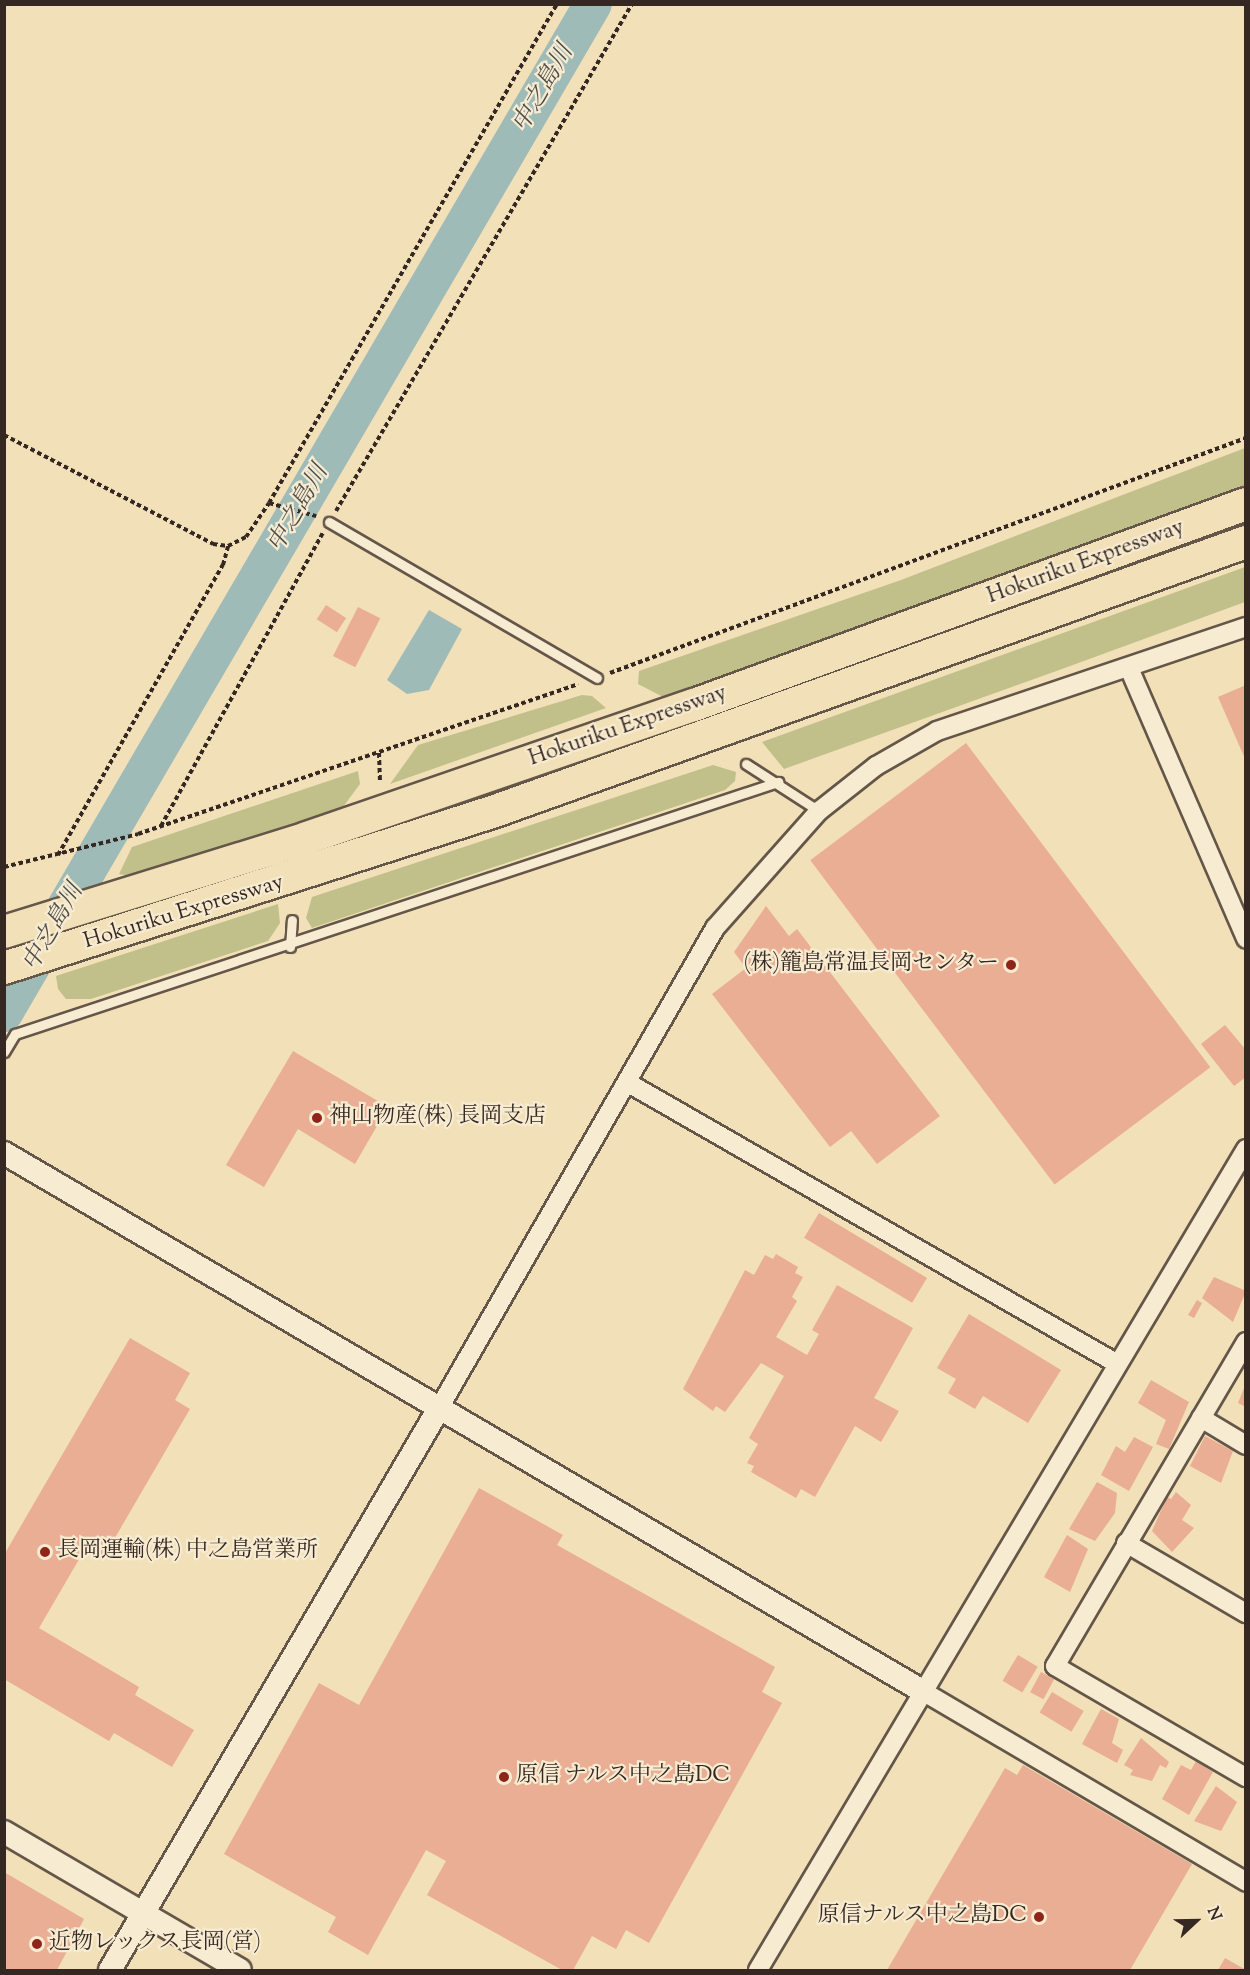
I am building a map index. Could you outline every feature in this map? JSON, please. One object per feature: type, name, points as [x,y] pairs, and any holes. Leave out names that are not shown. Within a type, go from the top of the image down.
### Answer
[{"type":"highway","name":"Hokuriku Expressway","points":[[10,930],[105,901],[694,705],[1245,504]]},
{"type":"highway","name":"Hokuriku Expressway","points":[[4,968],[83,945],[495,812],[1245,542]]},
{"type":"street","points":[[110,1971],[630,1084],[715,928],[819,812],[876,766],[937,731],[1129,669],[1245,627]]},
{"type":"street","points":[[1129,669],[1245,939]]},
{"type":"street","points":[[630,1084],[1116,1363]]},
{"type":"street","points":[[758,1971],[1116,1363],[1245,1149]]},
{"type":"street","points":[[4,1153],[1245,1882]]},
{"type":"street","points":[[1245,1342],[1055,1666],[1245,1777]]},
{"type":"street","points":[[1201,1418],[1245,1445]]},
{"type":"street","points":[[1126,1543],[1245,1613]]},
{"type":"street","points":[[4,1832],[240,1971]]},
{"type":"lane","points":[[329,522],[597,678]]},
{"type":"lane","points":[[746,764],[778,782],[819,812]]},
{"type":"lane","points":[[4,1052],[15,1035],[290,947],[778,782]]},
{"type":"lane","points":[[290,947],[292,920]]},
{"type":"path","points":[[5,435],[199,539],[228,546],[246,537],[269,503],[557,4]]},
{"type":"path","points":[[161,826],[329,522],[632,4]]},
{"type":"path","points":[[4,867],[58,855],[161,826],[597,678],[1245,438]]},
{"type":"path","points":[[269,503],[295,506],[308,512]]},
{"type":"path","points":[[58,855],[222,565],[228,546]]},
{"type":"path","points":[[379,753],[380,780]]},
{"type":"shaded area","points":[[1245,448],[1245,487],[663,697],[638,684],[639,671],[901,580]]},
{"type":"shaded area","points":[[1245,567],[1245,602],[1062,669],[784,769],[762,742]]},
{"type":"shaded area","points":[[582,695],[592,696],[606,708],[390,784],[418,745]]},
{"type":"shaded area","points":[[713,765],[736,772],[735,781],[725,790],[312,928],[306,918],[312,897]]},
{"type":"shaded area","points":[[358,771],[360,784],[340,811],[135,877],[119,874],[132,847]]},
{"type":"shaded area","points":[[278,904],[280,923],[268,941],[91,999],[66,999],[58,989],[56,976]]},
{"type":"water","points":[[429,610],[462,629],[429,690],[407,694],[387,680]]},
{"type":"building","points":[[326,605],[346,618],[337,632],[317,619]]},
{"type":"building","points":[[358,607],[380,618],[355,667],[333,656]]},
{"type":"building","points":[[1246,685],[1246,761],[1218,697]]},
{"type":"building","name":"(株)籠島常温長岡センター","points":[[966,743],[1210,1067],[1055,1185],[810,860]]},
{"type":"building","points":[[766,906],[789,936],[797,929],[940,1116],[877,1164],[851,1131],[830,1147],[712,994],[746,968],[734,952]]},
{"type":"building","points":[[1225,1025],[1246,1050],[1246,1077],[1234,1086],[1201,1044]]},
{"type":"building","name":"神山物産(株) 長岡支店","points":[[293,1051],[388,1107],[355,1164],[298,1129],[264,1187],[226,1165]]},
{"type":"building","points":[[819,1213],[927,1278],[912,1303],[804,1238]]},
{"type":"building","points":[[776,1254],[798,1267],[795,1273],[803,1277],[792,1297],[797,1301],[776,1337],[807,1355],[819,1334],[812,1330],[837,1285],[913,1328],[874,1398],[899,1411],[881,1442],[855,1426],[815,1497],[801,1489],[796,1498],[751,1472],[754,1466],[747,1463],[758,1444],[749,1438],[784,1376],[761,1363],[725,1412],[716,1406],[713,1411],[683,1389],[745,1270],[754,1275],[765,1255],[773,1259]]},
{"type":"building","points":[[1214,1277],[1246,1291],[1233,1322],[1202,1298]]},
{"type":"building","points":[[1197,1300],[1202,1303],[1194,1318],[1188,1315]]},
{"type":"building","points":[[969,1314],[1061,1370],[1028,1423],[983,1396],[975,1409],[948,1393],[956,1379],[937,1368]]},
{"type":"building","name":"長岡運輸(株) 中之島営業所","points":[[130,1338],[190,1373],[175,1400],[190,1409],[102,1560],[85,1549],[39,1628],[139,1687],[135,1695],[194,1730],[172,1767],[114,1733],[109,1741],[4,1679],[4,1555]]},
{"type":"building","points":[[1151,1380],[1189,1402],[1169,1449],[1156,1444],[1166,1420],[1138,1403]]},
{"type":"building","points":[[1246,1383],[1246,1407],[1238,1403]]},
{"type":"building","points":[[1205,1436],[1233,1451],[1221,1483],[1190,1466]]},
{"type":"building","points":[[1134,1437],[1153,1447],[1129,1491],[1101,1475],[1116,1446],[1125,1452]]},
{"type":"building","points":[[1097,1482],[1117,1493],[1115,1513],[1095,1541],[1069,1529]]},
{"type":"building","name":"原信 ナルス中之島DC","points":[[479,1488],[563,1535],[557,1545],[775,1667],[762,1692],[782,1703],[649,1943],[626,1930],[616,1949],[592,1936],[573,1970],[562,1970],[427,1895],[446,1861],[426,1850],[368,1955],[328,1932],[336,1917],[224,1854],[319,1683],[359,1705]]},
{"type":"building","points":[[1176,1492],[1191,1505],[1182,1520],[1194,1528],[1172,1552],[1152,1531],[1167,1497],[1171,1499]]},
{"type":"building","points":[[1067,1535],[1088,1549],[1070,1592],[1044,1577]]},
{"type":"building","points":[[1018,1655],[1038,1667],[1022,1693],[1003,1681]]},
{"type":"building","points":[[1041,1672],[1054,1679],[1043,1699],[1030,1692]]},
{"type":"building","points":[[1052,1692],[1084,1711],[1071,1732],[1040,1713]]},
{"type":"building","points":[[1101,1709],[1119,1719],[1112,1743],[1123,1750],[1117,1763],[1082,1744]]},
{"type":"building","points":[[1141,1738],[1169,1762],[1166,1768],[1160,1765],[1152,1781],[1130,1775],[1133,1770],[1124,1765]]},
{"type":"building","points":[[1196,1761],[1213,1772],[1189,1815],[1162,1799],[1181,1765],[1191,1770]]},
{"type":"building","name":"原信ナルス中之島DC","points":[[1023,1765],[1192,1864],[1130,1970],[887,1970],[1005,1768],[1017,1775]]},
{"type":"building","points":[[1216,1786],[1237,1802],[1221,1831],[1194,1821]]},
{"type":"building","name":"近物レックス長岡(営)","points":[[4,1872],[84,1919],[57,1970],[4,1970]]},
{"type":"building","points":[[1225,1958],[1246,1970],[1218,1970]]},
{"type":"waterway","name":"中之島川","points":[[4,1013],[593,4]]},
{"type":"place","name":"(株)籠島常温長岡センター","points":[[1011,965]]},
{"type":"place","name":"神山物産(株) 長岡支店","points":[[317,1118]]},
{"type":"place","name":"長岡運輸(株) 中之島営業所","points":[[45,1552]]},
{"type":"place","name":"原信 ナルス中之島DC","points":[[504,1777]]},
{"type":"place","name":"原信ナルス中之島DC","points":[[1039,1917]]},
{"type":"place","name":"近物レックス長岡(営)","points":[[37,1944]]}]
